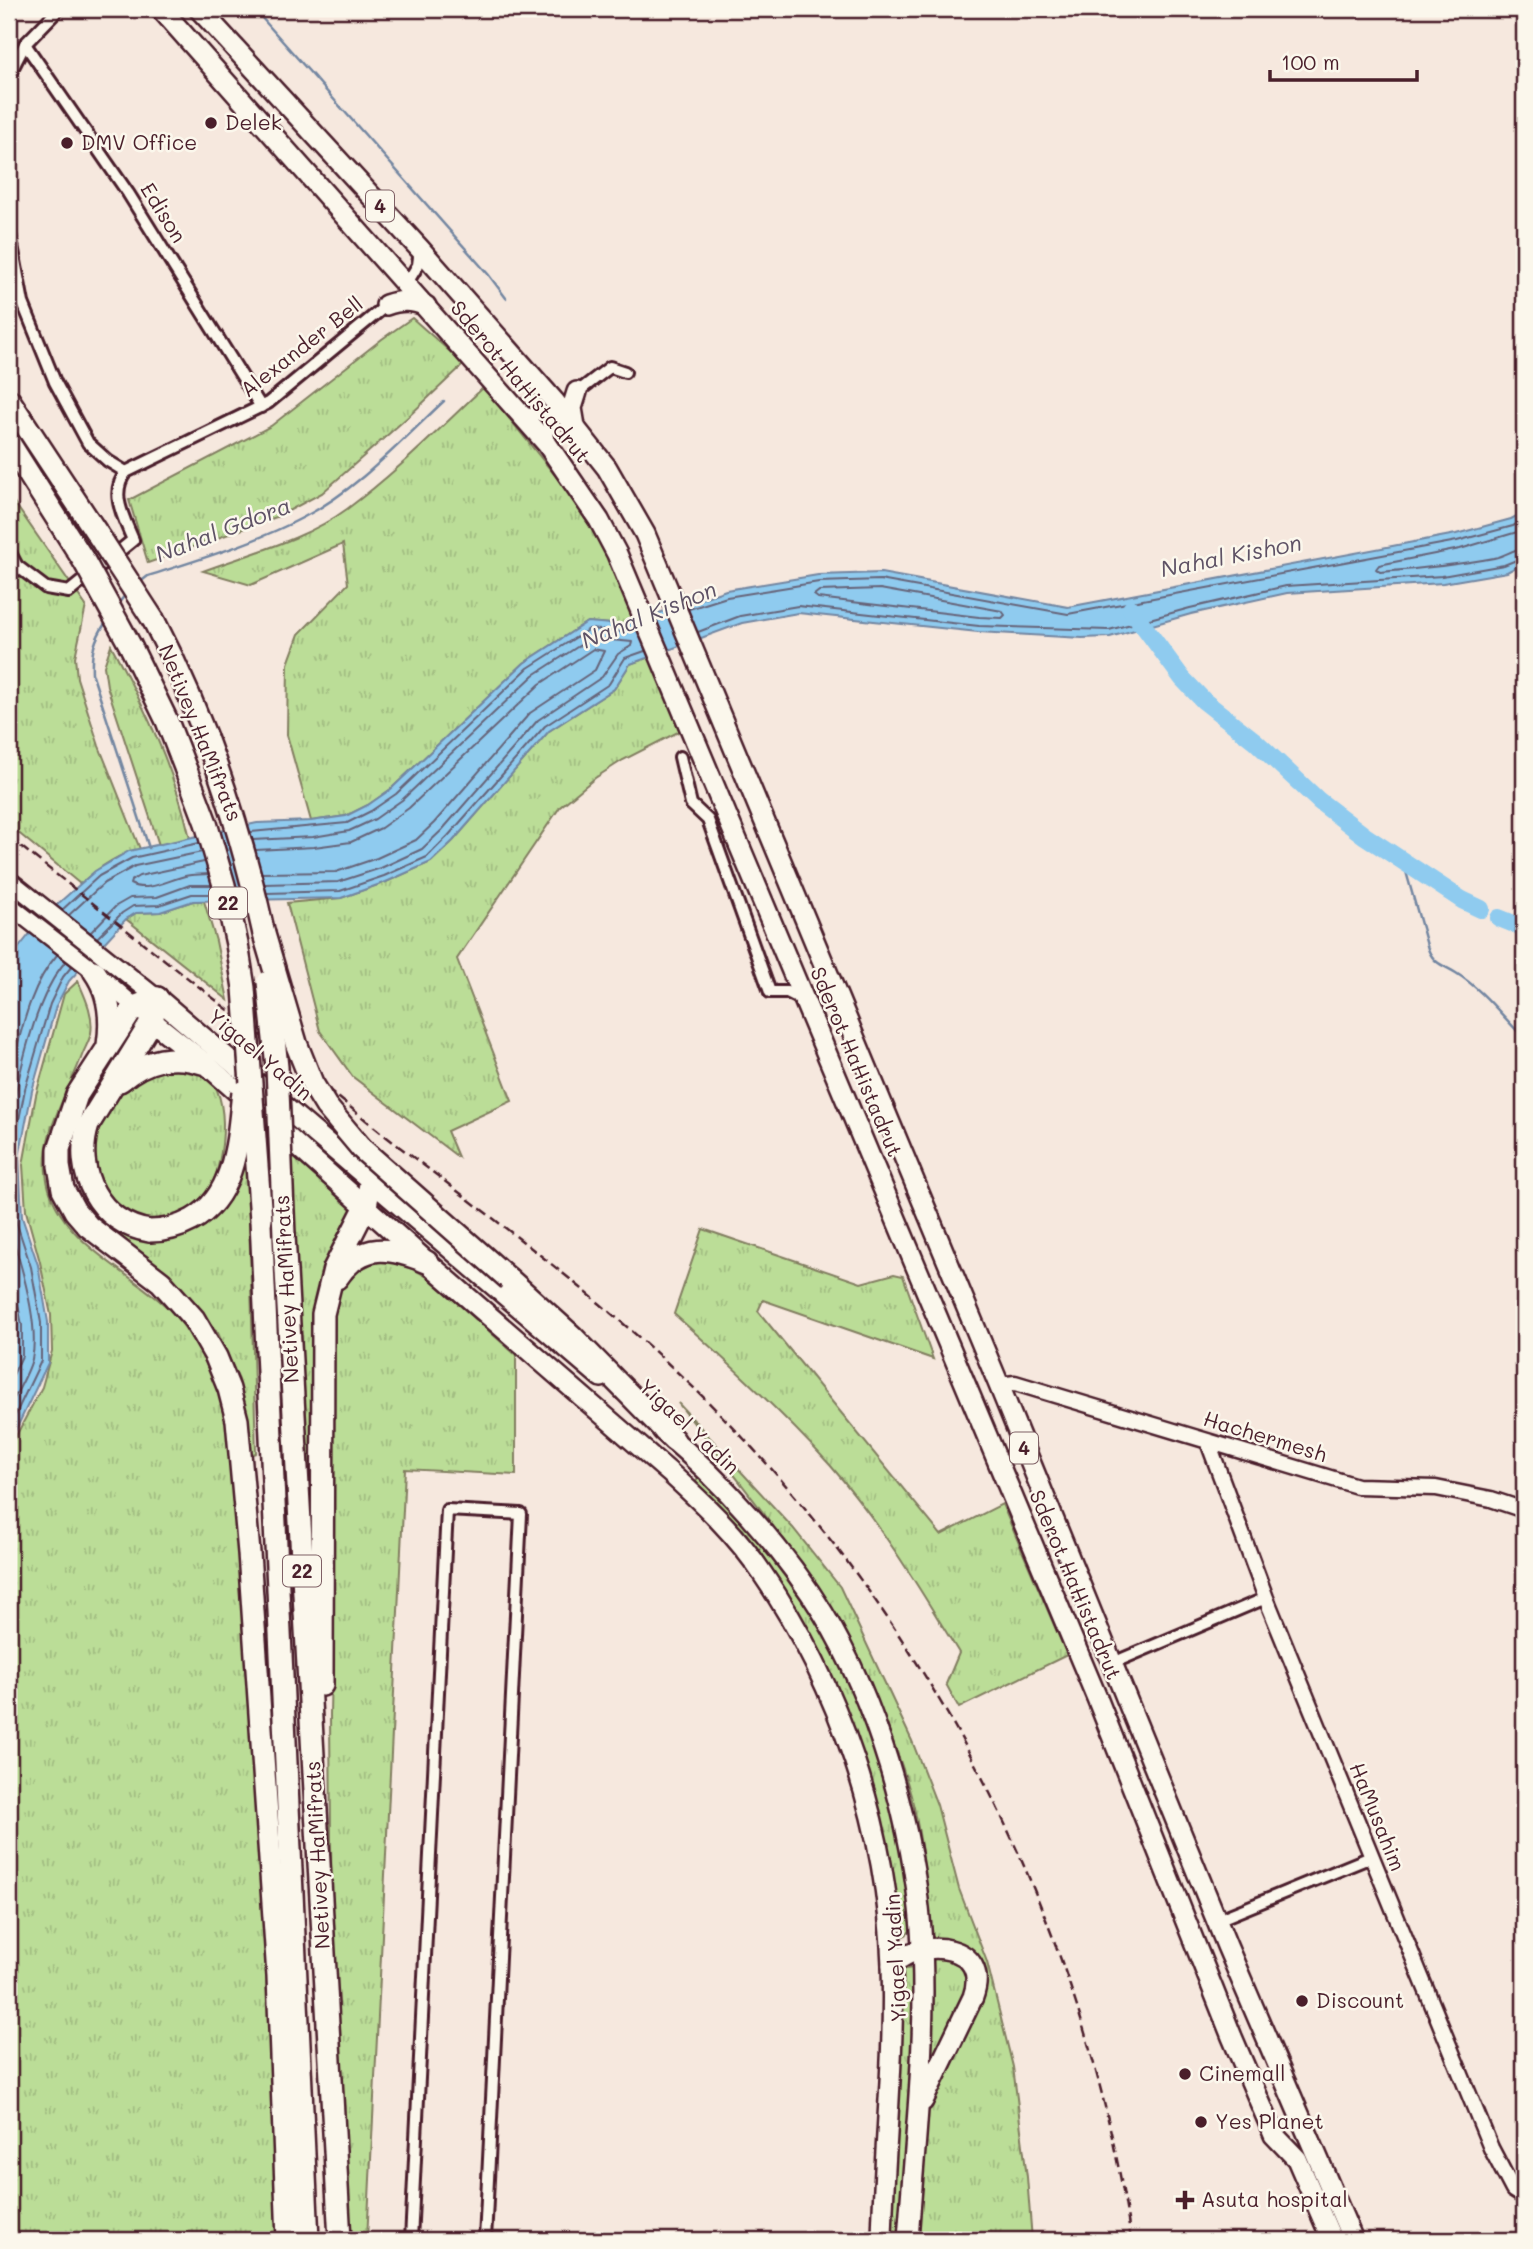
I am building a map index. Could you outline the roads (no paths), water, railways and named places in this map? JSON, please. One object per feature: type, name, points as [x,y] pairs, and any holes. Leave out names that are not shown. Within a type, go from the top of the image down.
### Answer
[{"type":"highway","name":"Sderot HaHistadrut","points":[[161,9],[519,411],[547,444],[599,520],[627,574],[667,668],[1097,1698],[1232,2037],[1274,2135],[1297,2159],[1332,2240]]},
{"type":"highway","name":"Sderot HaHistadrut","points":[[199,9],[420,250],[558,406],[607,468],[630,505],[659,566],[999,1385],[1222,1933],[1353,2240]]},
{"type":"highway","points":[[386,305],[408,301],[426,306]]},
{"type":"highway","points":[[575,426],[572,408],[577,392]]},
{"type":"highway","name":"Netivey HaMifrats","points":[[9,400],[154,621],[173,658],[232,807],[264,934],[277,1068],[340,2240]]},
{"type":"highway","name":"Netivey HaMifrats","points":[[9,443],[84,561],[131,647],[167,721],[206,823],[237,944],[248,1041],[261,1220],[308,2240]]},
{"type":"highway","points":[[9,451],[47,502]]},
{"type":"highway","points":[[264,934],[296,1043],[312,1083],[326,1106],[362,1149],[573,1337],[674,1440]]},
{"type":"highway","points":[[100,964],[101,981],[108,999],[108,1045]]},
{"type":"highway","points":[[157,998],[152,1021],[100,1103],[84,1139],[83,1155],[94,1193],[105,1208],[121,1222],[150,1231],[161,1231],[201,1215],[214,1203],[236,1154],[248,1041]]},
{"type":"highway","points":[[157,998],[134,1007],[77,1095],[59,1149],[63,1189],[75,1211],[89,1226],[161,1282],[194,1319],[216,1357],[229,1389],[237,1420],[248,1539],[278,1976],[288,2240]]},
{"type":"highway","name":"Yigael Yadin","points":[[157,998],[674,1440],[766,1536],[823,1613],[866,1702],[903,1815],[915,1875],[922,1949],[923,2020],[908,2240]]},
{"type":"highway","name":"Yigael Yadin","points":[[152,1021],[206,1064],[426,1262],[689,1490],[727,1529],[762,1572],[817,1669],[837,1713],[873,1823],[884,1880],[892,1965],[892,2042],[882,2240]]},
{"type":"highway","points":[[100,1103],[121,1080],[138,1067],[155,1060],[184,1058],[206,1064]]},
{"type":"highway","points":[[321,1907],[321,1340],[326,1295],[334,1269],[366,1206],[371,1179]]},
{"type":"highway","points":[[326,1295],[344,1269],[360,1255],[371,1251],[395,1251],[426,1262]]},
{"type":"highway","points":[[277,1595],[278,1976]]},
{"type":"highway","points":[[892,1965],[908,1953],[922,1949],[947,1948],[961,1954],[972,1965],[976,1981],[973,1997],[929,2087],[916,2126]]},
{"type":"main road","name":"Yigael Yadin","points":[[9,880],[35,900],[100,964],[134,1007],[152,1021]]},
{"type":"main road","name":"Yigael Yadin","points":[[15,910],[157,998]]},
{"type":"street","points":[[9,75],[25,44],[59,9]]},
{"type":"street","name":"Edison","points":[[25,44],[128,193],[261,407]]},
{"type":"street","points":[[9,229],[23,303],[55,382],[89,443],[108,461],[126,472],[119,480],[118,504],[133,540],[69,592],[46,588],[17,566],[9,551]]},
{"type":"street","name":"Alexander Bell","points":[[386,305],[396,285],[418,265],[420,250]]},
{"type":"street","name":"Alexander Bell","points":[[126,472],[261,407],[386,305],[401,279]]},
{"type":"street","points":[[519,411],[538,415],[558,406],[610,366],[625,372]]},
{"type":"street","points":[[547,444],[549,420],[558,406]]},
{"type":"street","points":[[681,757],[691,804],[708,820],[771,992]]},
{"type":"street","points":[[771,992],[786,980],[790,963]]},
{"type":"street","points":[[771,992],[788,992],[807,1004]]},
{"type":"street","name":"Hachermesh","points":[[999,1385],[1015,1383],[1357,1486],[1436,1488],[1491,1499],[1524,1510]]},
{"type":"street","name":"HaMusahim","points":[[1208,1442],[1266,1598],[1491,2148],[1513,2190],[1524,2197]]},
{"type":"street","points":[[411,2240],[447,1510],[521,1514],[485,2240]]},
{"type":"street","points":[[1122,1659],[1266,1598]]},
{"type":"street","points":[[1227,1916],[1371,1857]]},
{"type":"water","points":[[1524,512],[1524,563],[1507,572],[1443,583],[1287,593],[1191,614],[1110,637],[978,632],[798,613],[742,623],[630,664],[614,689],[549,731],[453,841],[431,862],[341,898],[193,901],[160,912],[136,913],[126,919],[69,981],[56,1006],[32,1091],[19,1157],[22,1217],[38,1265],[48,1322],[48,1363],[9,1444],[9,960],[44,916],[95,871],[129,851],[257,823],[311,821],[346,816],[368,805],[391,789],[524,663],[587,622],[624,625],[726,590],[818,575],[881,573],[1068,607],[1456,534],[1511,519]]},
{"type":"waterway","name":"Nahal Gdora","points":[[254,9],[488,274],[506,298]]},
{"type":"waterway","name":"Nahal Gdora","points":[[139,583],[148,576],[266,535],[324,506],[378,464],[444,401]]},
{"type":"waterway","name":"Nahal Gdora","points":[[117,605],[126,594]]},
{"type":"waterway","points":[[1131,609],[1182,678],[1204,701],[1255,741],[1319,801],[1365,836],[1462,900],[1481,909]]},
{"type":"waterway","name":"Nahal Gdora","points":[[106,622],[94,646],[92,673],[149,848]]},
{"type":"waterway","points":[[1403,861],[1428,949],[1433,958],[1474,987],[1524,1038]]},
{"type":"waterway","points":[[1499,918],[1524,928]]},
{"type":"railway","points":[[9,837],[518,1238],[645,1342],[724,1418],[802,1504],[873,1597],[936,1695],[992,1797],[1040,1904],[1079,2013],[1109,2126],[1131,2240]]},
{"type":"place","name":"Delek","points":[[211,123]]},
{"type":"place","name":"DMV Office","points":[[67,143]]},
{"type":"place","name":"Discount","points":[[1302,2001]]},
{"type":"place","name":"Cinemall","points":[[1185,2074]]},
{"type":"place","name":"Yes Planet","points":[[1201,2122]]},
{"type":"place","name":"Asuta hospital","points":[[1185,2200]]},
{"type":"water label","name":"Nahal Kishon","points":[[1231,556]]},
{"type":"water label","name":"Nahal Kishon","points":[[649,615]]}]
